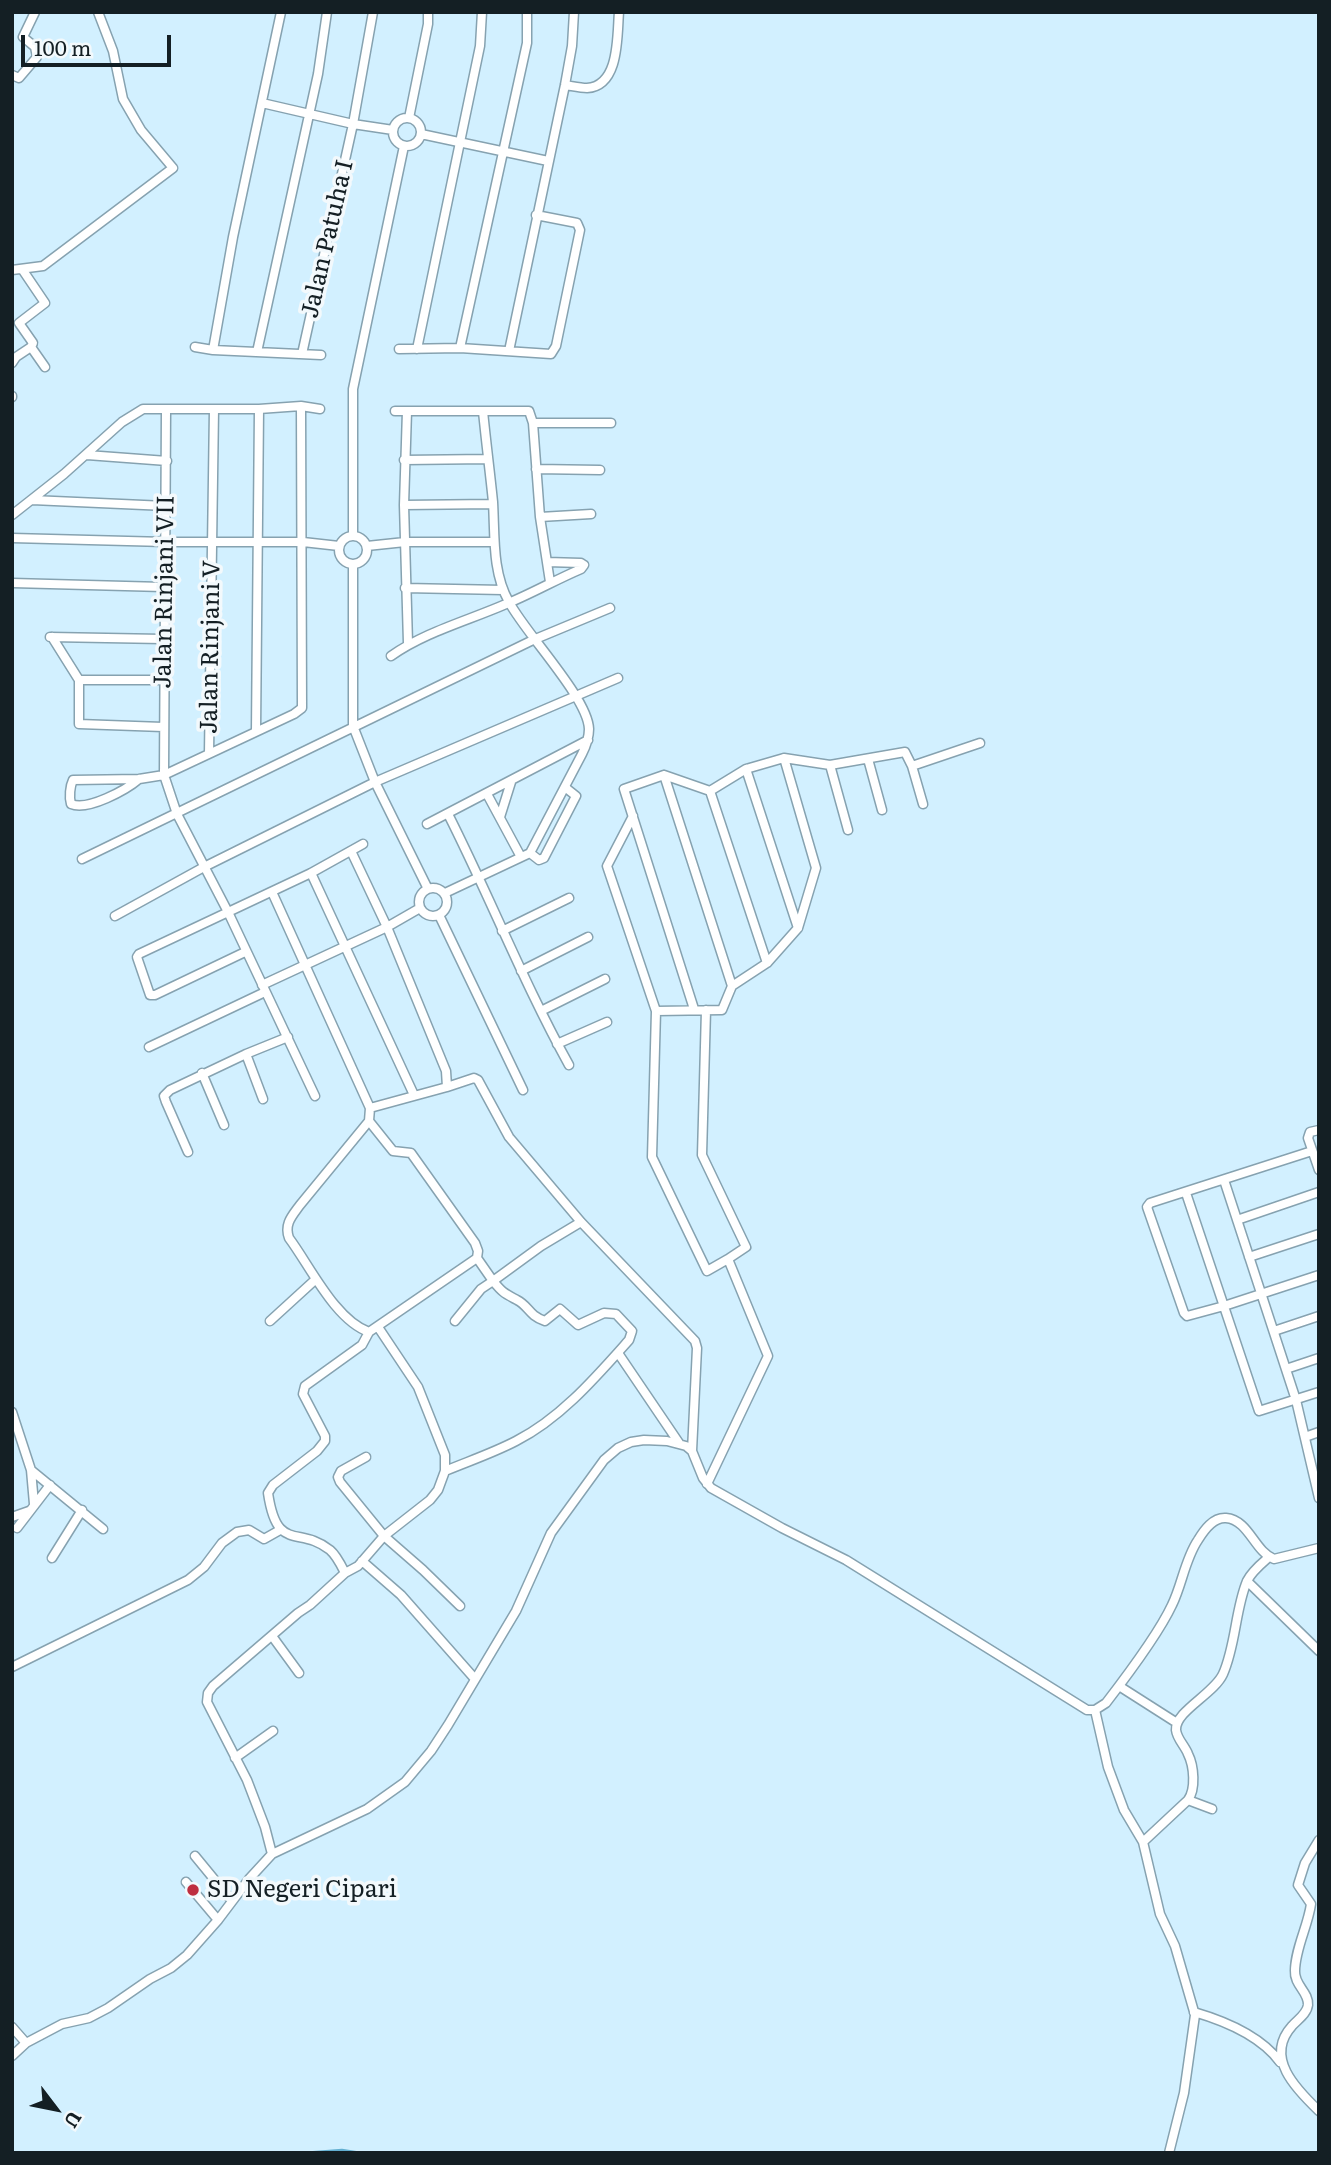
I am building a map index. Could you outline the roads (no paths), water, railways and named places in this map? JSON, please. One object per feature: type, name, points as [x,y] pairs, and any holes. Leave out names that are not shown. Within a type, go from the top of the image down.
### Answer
[{"type":"street","points":[[12,75],[19,78],[23,76],[37,57],[35,47],[23,37],[35,12]]},
{"type":"street","points":[[213,350],[233,237],[281,12]]},
{"type":"street","points":[[257,352],[310,114],[323,49],[327,12]]},
{"type":"street","name":"Jalan Patuha I","points":[[302,354],[353,124],[373,12]]},
{"type":"street","points":[[409,118],[428,24],[428,12]]},
{"type":"street","points":[[417,349],[480,46],[482,12]]},
{"type":"street","points":[[460,348],[527,43],[527,12]]},
{"type":"street","points":[[509,351],[565,85],[572,46],[574,12]]},
{"type":"street","points":[[565,85],[588,88],[597,86],[605,78],[616,57],[619,12]]},
{"type":"street","points":[[12,270],[43,266],[173,168],[141,130],[123,99],[102,14]]},
{"type":"street","points":[[262,103],[353,124],[393,130]]},
{"type":"street","points":[[402,118],[409,118],[416,121],[421,134],[412,146],[404,146],[393,137],[393,130],[402,118]]},
{"type":"street","points":[[421,134],[548,161]]},
{"type":"street","points":[[353,535],[354,389],[404,146]]},
{"type":"street","points":[[400,349],[460,348],[546,354],[554,351],[580,230],[577,223],[536,215]]},
{"type":"street","points":[[12,363],[33,343],[19,323],[45,303],[22,269]]},
{"type":"street","points":[[31,347],[46,368]]},
{"type":"street","points":[[195,347],[321,355]]},
{"type":"street","points":[[14,510],[32,500],[122,422],[143,409],[214,410],[301,406],[320,408]]},
{"type":"street","points":[[139,779],[130,787],[102,799],[76,806],[70,801],[71,784],[78,778],[139,779],[164,775],[294,715],[302,708],[301,406]]},
{"type":"street","points":[[256,731],[259,409]]},
{"type":"street","name":"Jalan Rinjani VII","points":[[166,410],[164,775],[177,814],[228,912],[315,1096]]},
{"type":"street","name":"Jalan Rinjani V","points":[[209,753],[214,410]]},
{"type":"street","points":[[395,411],[529,411],[533,423],[540,517],[550,582]]},
{"type":"street","points":[[407,411],[404,505],[408,643]]},
{"type":"street","points":[[445,893],[525,855],[566,788],[588,740],[589,726],[577,697],[533,640],[503,590],[493,542],[493,504],[483,411]]},
{"type":"street","points":[[533,423],[611,423]]},
{"type":"street","points":[[87,455],[167,461]]},
{"type":"street","points":[[404,460],[488,459]]},
{"type":"street","points":[[536,469],[600,470]]},
{"type":"street","points":[[32,500],[166,506]]},
{"type":"street","points":[[404,505],[493,504]]},
{"type":"street","points":[[540,517],[591,514]]},
{"type":"street","points":[[353,535],[361,537],[367,546],[366,557],[353,564],[341,557],[339,546],[346,537],[353,535]]},
{"type":"street","points":[[12,538],[303,542],[339,546]]},
{"type":"street","points":[[367,546],[405,542],[493,542]]},
{"type":"street","points":[[391,656],[408,643],[509,603],[581,569],[584,565],[547,562]]},
{"type":"street","points":[[353,564],[353,726],[375,782],[428,889]]},
{"type":"street","points":[[12,583],[163,587]]},
{"type":"street","points":[[405,588],[503,590]]},
{"type":"street","points":[[82,859],[533,640],[610,608]]},
{"type":"street","points":[[163,639],[50,637],[79,680],[79,724],[163,727]]},
{"type":"street","points":[[115,916],[204,867],[375,782],[618,678]]},
{"type":"street","points":[[79,680],[163,680]]},
{"type":"street","points":[[427,824],[588,740]]},
{"type":"street","points":[[912,766],[980,743]]},
{"type":"street","points":[[710,791],[746,769],[784,758],[830,765],[905,752],[923,803]]},
{"type":"street","points":[[656,1011],[722,1010],[732,986],[767,963],[798,928],[816,868],[784,758]]},
{"type":"street","points":[[868,759],[882,810]]},
{"type":"street","points":[[830,765],[848,830]]},
{"type":"street","points":[[746,769],[798,928]]},
{"type":"street","points":[[694,1009],[624,789],[664,775],[710,791]]},
{"type":"street","points":[[664,775],[732,986]]},
{"type":"street","points":[[500,817],[510,782]]},
{"type":"street","points":[[488,794],[525,855],[538,860],[544,858],[576,796],[566,788]]},
{"type":"street","points":[[710,791],[767,963]]},
{"type":"street","points":[[448,814],[480,877],[521,971],[569,1065]]},
{"type":"street","points":[[633,816],[607,866],[656,1011],[652,1157],[707,1271],[746,1247],[702,1155],[706,1010]]},
{"type":"street","points":[[245,952],[155,995],[150,995],[147,989],[137,955],[311,873],[363,845]]},
{"type":"street","points":[[351,852],[387,928],[446,1071],[447,1087]]},
{"type":"street","points":[[311,873],[414,1096]]},
{"type":"street","points":[[435,888],[445,893],[448,904],[445,911],[432,917],[420,908],[419,901],[428,889],[435,888]]},
{"type":"street","points":[[271,892],[370,1108],[369,1121],[300,1205],[286,1229],[316,1279],[342,1311],[359,1328],[369,1332]]},
{"type":"street","points":[[502,931],[569,898]]},
{"type":"street","points":[[149,1047],[264,989],[305,965],[387,928],[420,908]]},
{"type":"street","points":[[439,915],[523,1090]]},
{"type":"street","points":[[521,971],[588,937]]},
{"type":"street","points":[[541,1011],[605,979]]},
{"type":"street","points":[[557,1044],[607,1022]]},
{"type":"street","points":[[596,1026],[601,1035]]},
{"type":"street","points":[[188,1152],[164,1096],[202,1073],[288,1037]]},
{"type":"street","points":[[246,1054],[263,1099]]},
{"type":"street","points":[[202,1073],[224,1125]]},
{"type":"street","points":[[370,1108],[474,1078],[478,1080],[509,1137],[581,1222],[695,1341],[698,1348],[692,1451],[707,1484],[751,1511],[846,1560],[1087,1710],[1095,1710],[1105,1703],[1169,1612],[1196,1542],[1213,1521],[1226,1518],[1240,1524],[1269,1557],[1274,1559],[1319,1548]]},
{"type":"street","points":[[369,1121],[393,1151],[411,1153],[475,1243],[477,1258],[506,1296],[518,1300],[533,1317],[545,1321],[560,1309],[578,1325],[604,1313],[616,1314],[632,1331],[629,1340],[582,1391],[537,1428],[516,1441],[445,1471]]},
{"type":"street","points":[[1319,1130],[1308,1135],[1319,1170]]},
{"type":"street","points":[[1312,1151],[1150,1203],[1147,1207],[1184,1313],[1191,1316],[1319,1275]]},
{"type":"street","points":[[1224,1180],[1296,1399],[1319,1498]]},
{"type":"street","points":[[1237,1220],[1319,1192]]},
{"type":"street","points":[[1186,1193],[1259,1411],[1319,1392]]},
{"type":"street","points":[[456,1321],[481,1289],[541,1246],[581,1222]]},
{"type":"street","points":[[1249,1257],[1319,1234]]},
{"type":"street","points":[[345,1573],[329,1550],[309,1541],[293,1538],[281,1530],[268,1493],[273,1485],[317,1451],[325,1441],[303,1390],[362,1345],[369,1332],[477,1258]]},
{"type":"street","points":[[707,1484],[768,1356],[728,1259]]},
{"type":"street","points":[[270,1321],[316,1279]]},
{"type":"street","points":[[1274,1331],[1319,1316]]},
{"type":"street","points":[[272,1854],[247,1780],[207,1702],[208,1693],[362,1561],[384,1536],[430,1500],[438,1490],[445,1471],[445,1455],[418,1387],[378,1327]]},
{"type":"street","points":[[618,1353],[679,1443],[692,1451]]},
{"type":"street","points":[[1286,1369],[1319,1358]]},
{"type":"street","points":[[12,1412],[31,1470],[32,1508]]},
{"type":"street","points":[[1305,1437],[1319,1432]]},
{"type":"street","points":[[12,2056],[26,2043],[62,2024],[89,2018],[108,2008],[179,1962],[218,1920],[249,1878],[272,1854],[367,1809],[405,1782],[430,1751],[520,1603],[551,1533],[604,1460],[618,1448],[631,1442],[654,1440],[679,1443]]},
{"type":"street","points":[[366,1457],[341,1471],[338,1477],[384,1536],[460,1606]]},
{"type":"street","points":[[31,1470],[103,1529]]},
{"type":"street","points":[[17,1528],[50,1485]]},
{"type":"street","points":[[12,1517],[32,1508]]},
{"type":"street","points":[[52,1558],[82,1510]]},
{"type":"street","points":[[12,1667],[188,1580],[204,1567],[222,1543],[237,1532],[249,1530],[264,1539],[281,1530]]},
{"type":"street","points":[[1143,1842],[1192,1794],[1193,1773],[1189,1754],[1178,1737],[1177,1723],[1185,1711],[1216,1687],[1223,1674],[1247,1581],[1269,1557]]},
{"type":"street","points":[[362,1561],[401,1595],[475,1679]]},
{"type":"street","points":[[1247,1581],[1319,1651]]},
{"type":"street","points":[[272,1636],[299,1673]]},
{"type":"street","points":[[1119,1686],[1177,1723]]},
{"type":"street","points":[[1095,1710],[1124,1810],[1143,1842],[1160,1914],[1175,1946],[1194,2012],[1195,2023],[1184,2093],[1170,2153]]},
{"type":"street","points":[[234,1758],[273,1731]]},
{"type":"street","points":[[1188,1800],[1212,1809]]},
{"type":"street","points":[[1280,2062],[1286,2034],[1307,2010],[1307,1996],[1297,1983],[1295,1971],[1311,1904],[1298,1885],[1305,1863],[1319,1840]]},
{"type":"street","points":[[195,1856],[232,1901]]},
{"type":"street","points":[[186,1882],[218,1920]]},
{"type":"street","points":[[1194,2012],[1226,2021],[1269,2050],[1280,2062],[1293,2086],[1319,2111]]},
{"type":"street","points":[[12,2027],[26,2043]]},
{"type":"waterway","points":[[303,2153],[342,2150],[361,2153]]},
{"type":"place","name":"SD Negeri Cipari","points":[[193,1890]]}]
